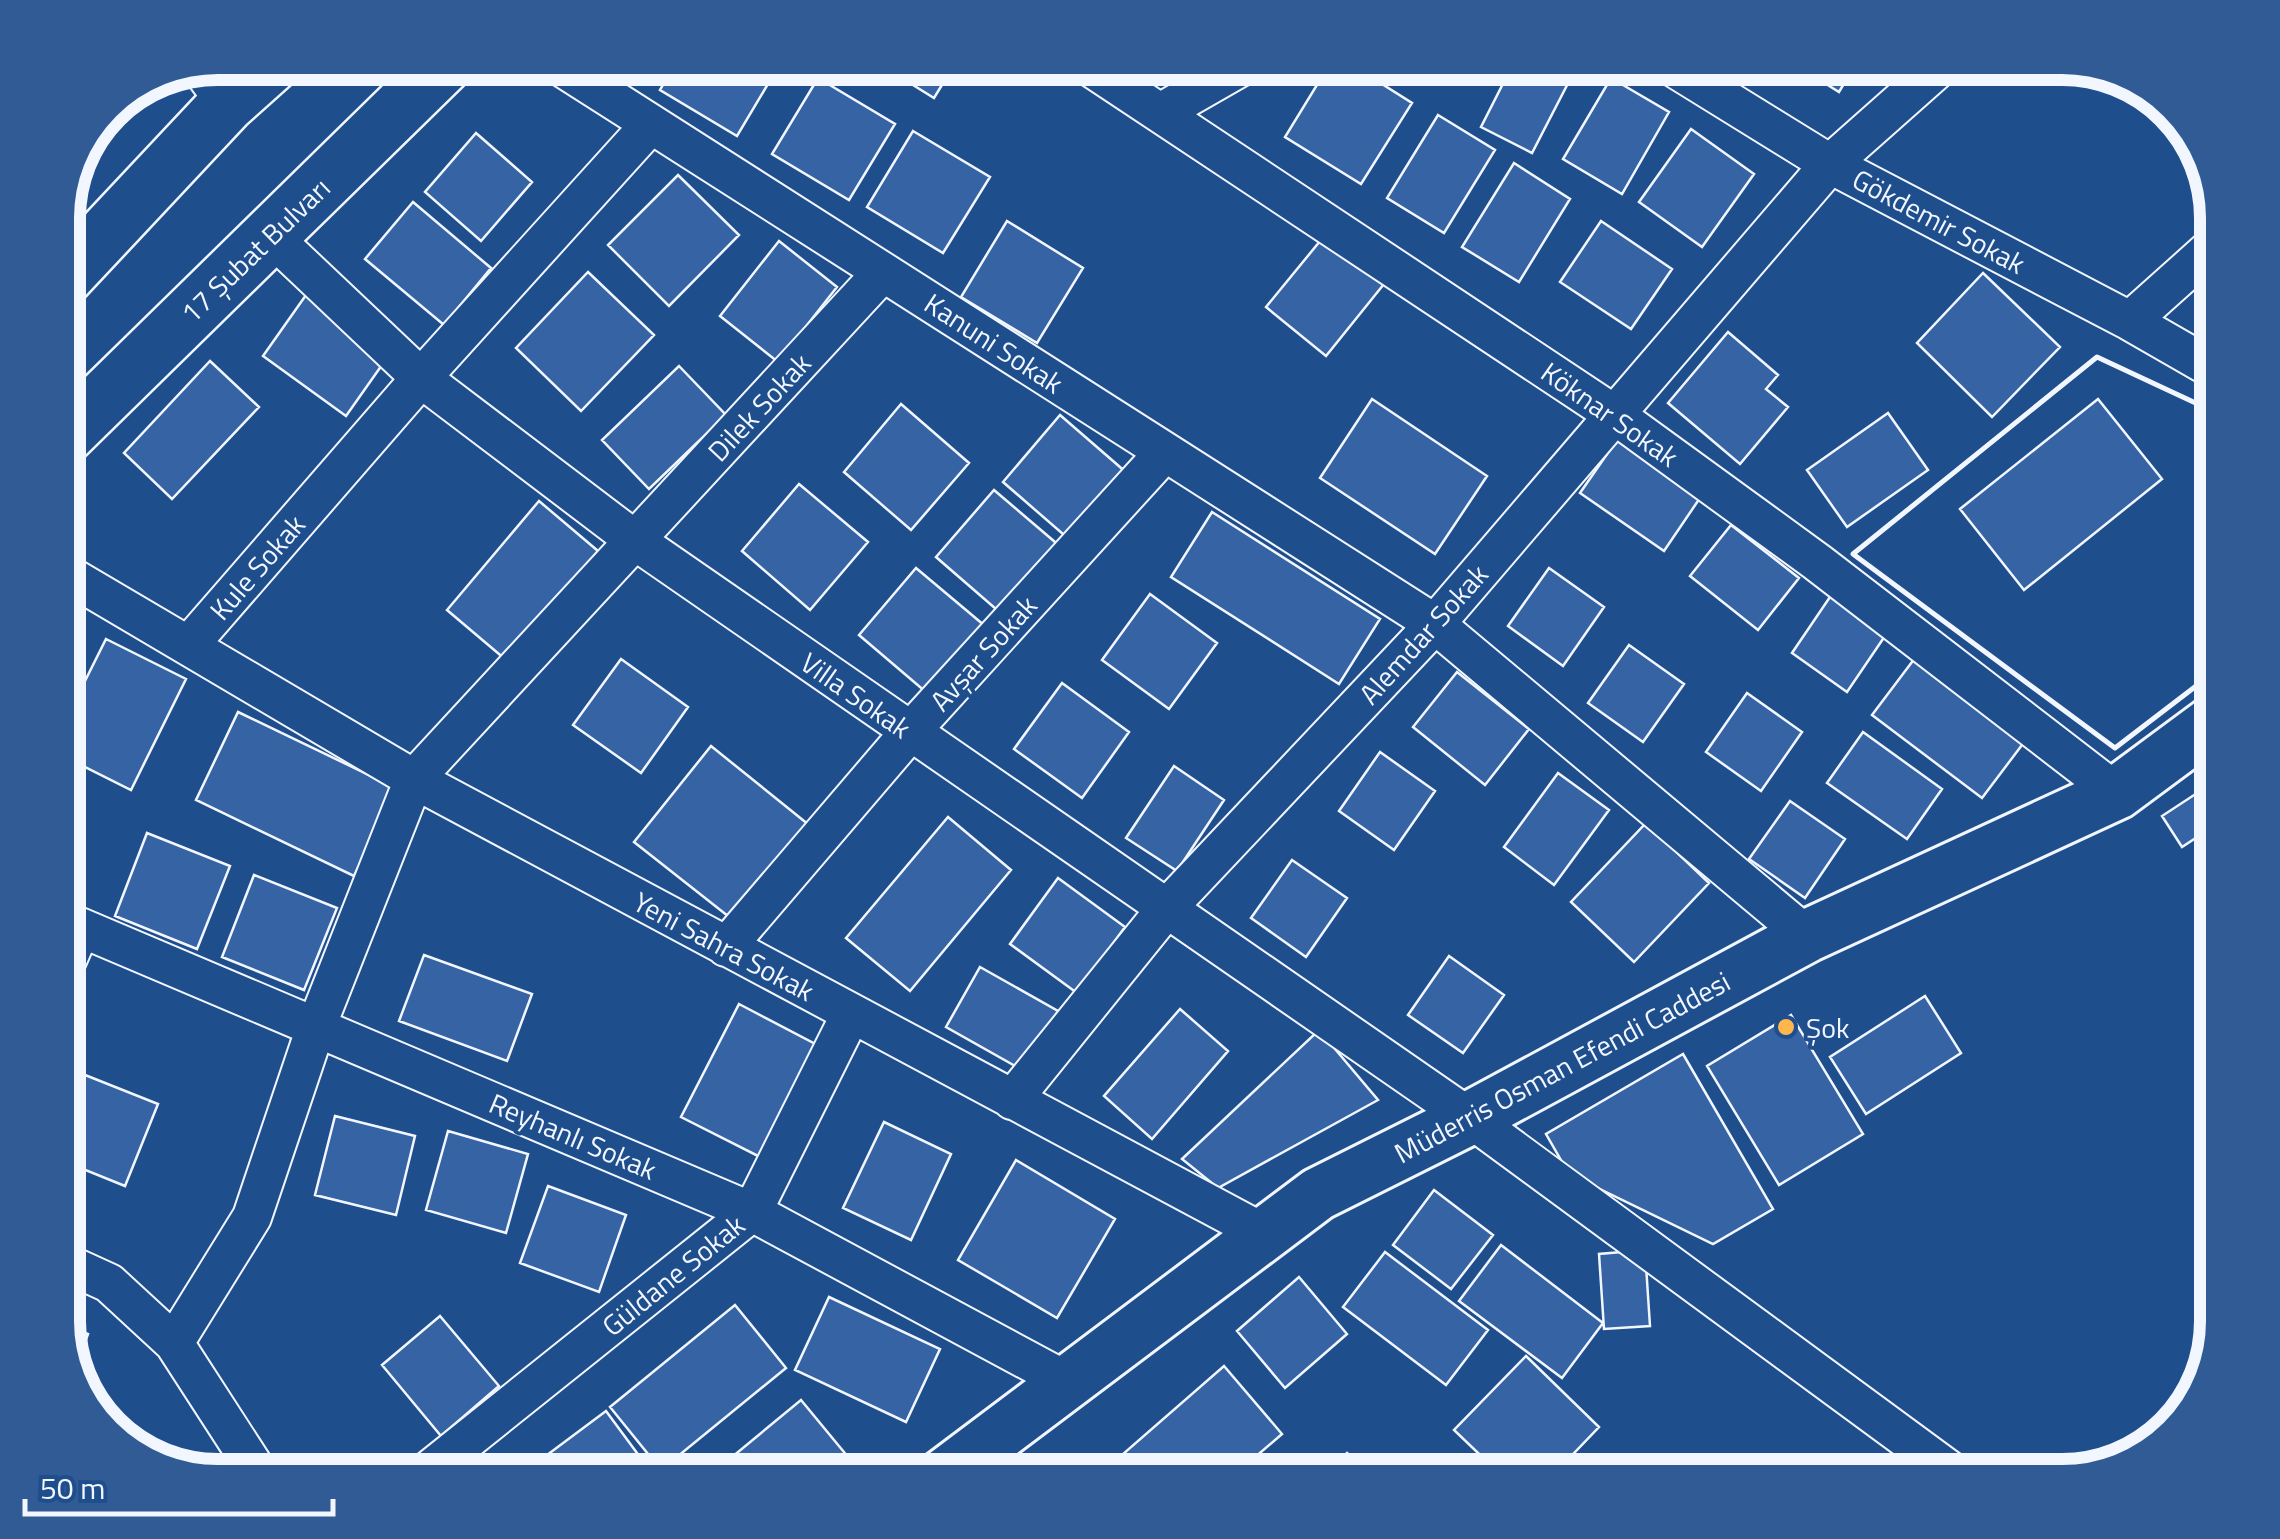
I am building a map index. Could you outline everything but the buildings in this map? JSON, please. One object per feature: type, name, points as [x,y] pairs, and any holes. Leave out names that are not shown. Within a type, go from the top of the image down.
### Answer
[{"type":"highway","name":"17 Şubat Bulvarı","points":[[80,421],[429,80]]},
{"type":"highway","points":[[80,257],[214,87]]},
{"type":"main road","name":"Müderris Osman Efendi Caddesi","points":[[966,1459],[1318,1194],[1470,1118],[1807,936],[2117,792],[2200,732]]},
{"type":"street","name":"Kanuni Sokak","points":[[582,80],[1434,624],[1807,936]]},
{"type":"street","name":"Köknar Sokak","points":[[1110,80],[1615,415],[1817,562],[2117,792]]},
{"type":"street","points":[[1160,114],[1218,80]]},
{"type":"street","name":"Gökdemir Sokak","points":[[1693,80],[1830,164],[2200,361]]},
{"type":"street","name":"Alemdar Sokak","points":[[1012,1100],[1166,910],[1434,624],[1830,164],[1926,80]]},
{"type":"street","name":"Kule Sokak","points":[[80,582],[190,645],[421,378],[651,124]]},
{"type":"street","name":"Villa Sokak","points":[[270,235],[421,378],[636,542],[1470,1118],[1933,1459]]},
{"type":"street","points":[[2130,321],[2200,259]]},
{"type":"street","name":"Dilek Sokak","points":[[414,779],[882,272]]},
{"type":"street","name":"Avşar Sokak","points":[[726,947],[910,732],[1165,452]]},
{"type":"street","name":"Yeni Sahra Sokak","points":[[190,645],[414,779],[1265,1234]]},
{"type":"street","points":[[174,1344],[252,1218],[316,1028],[414,779]]},
{"type":"street","name":"Reyhanlı Sokak","points":[[80,927],[752,1212],[1068,1382]]},
{"type":"street","name":"Güldane Sokak","points":[[443,1459],[752,1212],[851,1014]]},
{"type":"street","points":[[80,1270],[109,1283],[174,1344],[249,1459]]},
{"type":"wall","points":[[2200,405],[2097,357],[1853,554],[2115,748],[2200,683]]},
{"type":"place","name":"Şok","points":[[1786,1027]]}]
